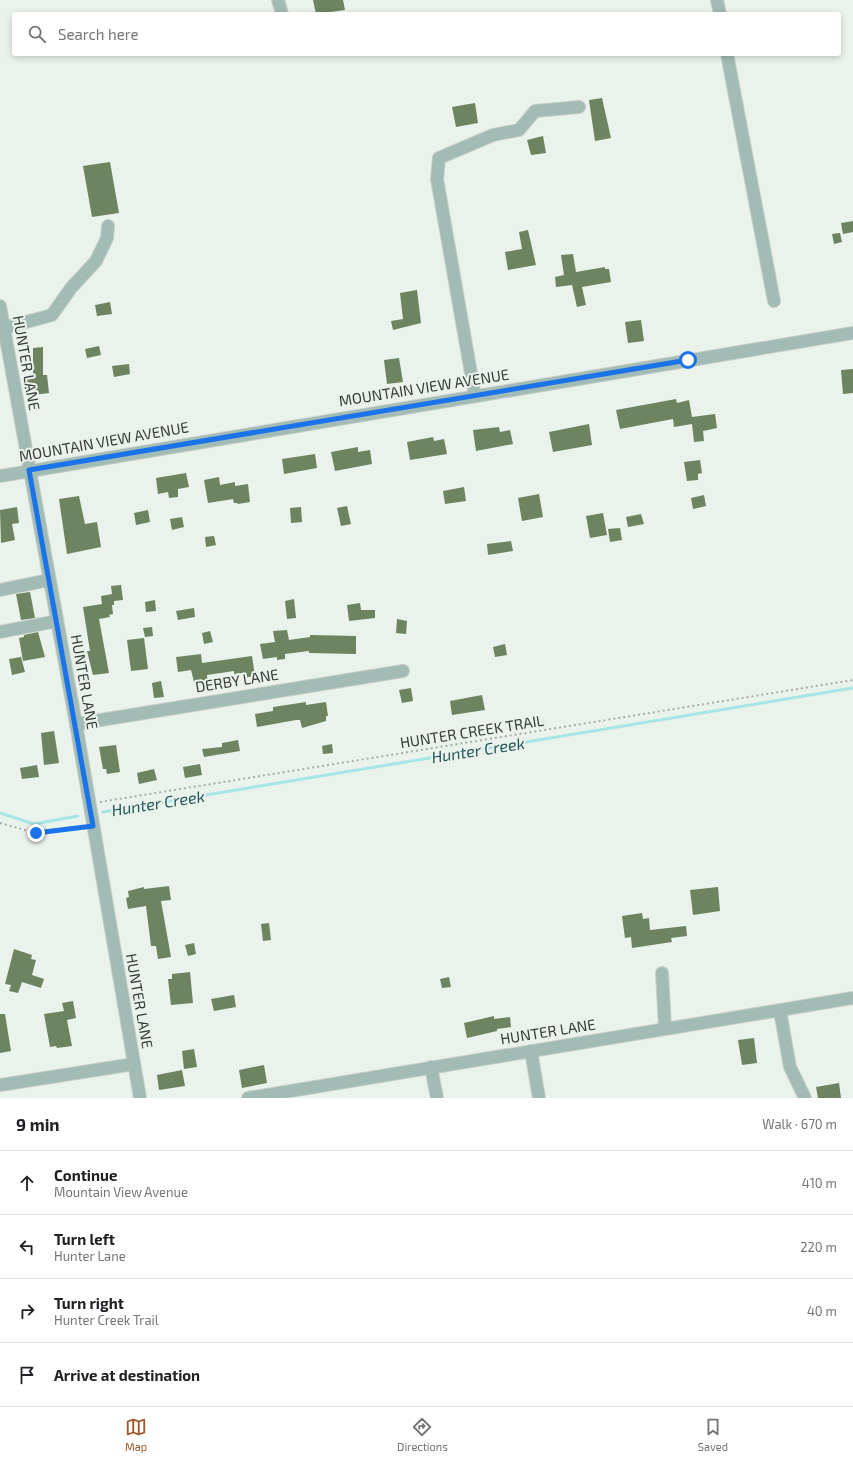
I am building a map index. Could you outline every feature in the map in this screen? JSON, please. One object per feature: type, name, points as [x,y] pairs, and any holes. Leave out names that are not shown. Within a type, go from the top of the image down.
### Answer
[{"type":"street","points":[[278,0],[281,12]]},
{"type":"street","points":[[717,0],[720,12]]},
{"type":"street","points":[[727,56],[774,301]]},
{"type":"street","points":[[475,396],[437,179],[439,158],[492,134],[519,130],[535,111],[579,107]]},
{"type":"street","points":[[4,328],[52,315],[71,288],[96,260],[107,238],[108,226]]},
{"type":"street","name":"HUNTER LANE","points":[[0,306],[76,724],[140,1098]]},
{"type":"street","name":"MOUNTAIN VIEW AVENUE","points":[[0,476],[853,333]]},
{"type":"street","points":[[0,590],[49,580]]},
{"type":"street","points":[[0,632],[57,620]]},
{"type":"street","name":"DERBY LANE","points":[[76,724],[403,671]]},
{"type":"street","points":[[662,973],[665,1028]]},
{"type":"street","name":"HUNTER LANE","points":[[248,1098],[853,998]]},
{"type":"street","points":[[780,1010],[790,1067],[806,1098]]},
{"type":"street","points":[[531,1051],[539,1098]]},
{"type":"street","name":"HUNTER LANE","points":[[0,1085],[134,1064]]},
{"type":"street","points":[[432,1067],[437,1098]]},
{"type":"path","name":"HUNTER CREEK TRAIL","points":[[89,804],[853,680]]},
{"type":"path","points":[[0,823],[36,833],[93,826]]},
{"type":"building","points":[[313,0],[343,0],[345,10],[316,12]]},
{"type":"building","points":[[602,98],[611,138],[595,141],[589,100]]},
{"type":"building","points":[[475,103],[478,123],[456,127],[452,107]]},
{"type":"building","points":[[543,136],[546,153],[531,155],[527,140]]},
{"type":"building","points":[[110,162],[119,213],[92,217],[83,166]]},
{"type":"building","points":[[853,221],[853,232],[843,234],[841,223]]},
{"type":"building","points":[[528,230],[536,265],[508,270],[505,252],[522,249],[519,232]]},
{"type":"building","points":[[840,233],[842,242],[834,244],[832,234]]},
{"type":"building","points":[[573,254],[576,272],[605,267],[605,269],[609,269],[611,282],[582,287],[586,305],[577,307],[572,285],[556,287],[555,277],[564,275],[561,255]]},
{"type":"building","points":[[417,290],[421,323],[393,330],[391,321],[403,319],[400,293]]},
{"type":"building","points":[[110,302],[112,314],[97,316],[95,305]]},
{"type":"building","points":[[641,320],[644,341],[628,343],[625,322]]},
{"type":"building","points":[[99,346],[101,355],[87,358],[85,349]]},
{"type":"building","points":[[43,347],[43,375],[47,375],[49,393],[26,396],[23,378],[33,377],[33,348]]},
{"type":"building","points":[[399,358],[403,382],[387,384],[384,360]]},
{"type":"building","points":[[129,364],[130,374],[114,377],[112,366]]},
{"type":"building","points":[[853,369],[853,393],[843,394],[841,370]]},
{"type":"building","points":[[676,399],[677,403],[689,400],[692,417],[715,414],[717,428],[703,431],[704,441],[694,442],[692,424],[674,427],[673,419],[620,429],[616,410]]},
{"type":"building","points":[[589,424],[592,445],[553,452],[549,432]]},
{"type":"building","points":[[499,427],[500,432],[510,430],[513,444],[476,451],[473,430]]},
{"type":"building","points":[[433,437],[434,441],[444,439],[447,454],[410,460],[407,442]]},
{"type":"building","points":[[358,447],[358,452],[370,450],[372,464],[335,471],[331,452]]},
{"type":"building","points":[[315,454],[317,468],[284,474],[282,459]]},
{"type":"building","points":[[700,460],[702,473],[698,474],[698,480],[687,481],[684,462]]},
{"type":"building","points":[[186,473],[189,487],[178,489],[178,497],[169,498],[168,492],[158,494],[156,478]]},
{"type":"building","points":[[219,477],[220,485],[235,482],[235,486],[248,484],[250,502],[238,504],[234,503],[233,499],[208,503],[204,480]]},
{"type":"building","points":[[464,487],[466,501],[445,504],[443,491]]},
{"type":"building","points":[[539,494],[543,517],[522,521],[518,498]]},
{"type":"building","points":[[704,495],[706,506],[693,509],[691,498]]},
{"type":"building","points":[[79,496],[85,524],[97,522],[101,547],[67,554],[59,499]]},
{"type":"building","points":[[347,506],[351,524],[341,526],[337,508]]},
{"type":"building","points":[[17,507],[19,523],[12,524],[15,540],[1,543],[0,510]]},
{"type":"building","points":[[301,507],[302,522],[291,523],[290,508]]},
{"type":"building","points":[[148,510],[150,522],[136,525],[134,513]]},
{"type":"building","points":[[603,513],[607,535],[590,538],[586,516]]},
{"type":"building","points":[[641,514],[644,524],[628,527],[626,517]]},
{"type":"building","points":[[182,517],[184,527],[172,530],[170,519]]},
{"type":"building","points":[[620,528],[622,540],[610,542],[608,529]]},
{"type":"building","points":[[214,536],[216,545],[206,547],[205,537]]},
{"type":"building","points":[[511,541],[513,551],[488,555],[487,544]]},
{"type":"building","points":[[121,585],[123,600],[114,601],[114,605],[112,605],[113,614],[109,615],[110,617],[99,619],[109,673],[93,675],[87,651],[90,651],[83,607],[102,604],[101,596],[112,594],[111,586]]},
{"type":"building","points":[[30,592],[35,618],[21,620],[16,594]]},
{"type":"building","points":[[294,599],[296,618],[287,619],[285,601]]},
{"type":"building","points":[[155,600],[156,611],[146,612],[145,602]]},
{"type":"building","points":[[360,603],[361,610],[375,610],[375,618],[349,621],[347,605]]},
{"type":"building","points":[[194,608],[195,617],[178,620],[176,611]]},
{"type":"building","points":[[397,619],[407,621],[406,634],[396,633]]},
{"type":"building","points":[[152,627],[153,636],[145,637],[143,628]]},
{"type":"building","points":[[287,630],[289,640],[310,637],[310,635],[356,636],[356,654],[309,653],[309,651],[285,654],[285,659],[277,660],[277,657],[263,659],[260,644],[275,642],[273,631]]},
{"type":"building","points":[[210,631],[213,642],[204,644],[202,633]]},
{"type":"building","points":[[38,632],[45,657],[23,661],[19,638],[24,637],[24,635]]},
{"type":"building","points":[[144,638],[148,669],[131,671],[127,640]]},
{"type":"building","points":[[505,644],[507,655],[495,657],[493,647]]},
{"type":"building","points":[[201,654],[202,663],[252,656],[255,676],[243,678],[242,673],[234,674],[234,671],[207,675],[208,684],[195,686],[191,670],[178,672],[176,657]]},
{"type":"building","points":[[21,657],[25,672],[12,675],[9,659]]},
{"type":"building","points":[[161,681],[164,697],[154,698],[152,683]]},
{"type":"building","points":[[411,688],[413,701],[402,703],[399,690]]},
{"type":"building","points":[[482,695],[485,710],[452,715],[450,701]]},
{"type":"building","points":[[306,702],[306,705],[326,702],[328,716],[326,716],[326,721],[302,728],[300,720],[257,727],[255,714],[273,711],[273,707]]},
{"type":"building","points":[[54,731],[59,763],[44,765],[41,733]]},
{"type":"building","points":[[238,740],[240,751],[204,757],[202,749],[222,747],[222,743]]},
{"type":"building","points":[[332,744],[333,753],[323,754],[322,746]]},
{"type":"building","points":[[116,745],[120,772],[107,774],[106,769],[103,769],[99,747]]},
{"type":"building","points":[[200,764],[202,775],[185,778],[183,767]]},
{"type":"building","points":[[37,765],[39,777],[22,779],[20,768]]},
{"type":"building","points":[[154,769],[157,780],[139,784],[137,773]]},
{"type":"building","points":[[169,886],[171,900],[161,901],[171,957],[158,959],[156,946],[151,946],[146,906],[128,909],[126,898],[129,897],[128,891],[144,887],[144,889]]},
{"type":"building","points":[[718,887],[720,911],[693,915],[690,890]]},
{"type":"building","points":[[642,913],[643,919],[649,918],[650,930],[686,926],[687,936],[671,938],[672,942],[632,948],[631,937],[625,938],[622,916]]},
{"type":"building","points":[[269,923],[271,940],[263,941],[261,924]]},
{"type":"building","points":[[194,943],[196,954],[188,956],[185,945]]},
{"type":"building","points":[[14,949],[32,955],[31,959],[36,960],[32,975],[44,979],[41,988],[22,982],[18,993],[9,991],[11,985],[5,984]]},
{"type":"building","points":[[190,972],[193,1003],[171,1005],[168,979],[172,979],[172,974]]},
{"type":"building","points":[[449,977],[451,987],[442,988],[440,979]]},
{"type":"building","points":[[234,995],[236,1007],[214,1011],[211,999]]},
{"type":"building","points":[[73,1001],[76,1018],[67,1020],[72,1046],[57,1048],[56,1046],[50,1047],[44,1014],[64,1011],[62,1003]]},
{"type":"building","points":[[0,1014],[5,1014],[11,1051],[0,1053]]},
{"type":"building","points":[[494,1016],[494,1019],[510,1017],[511,1027],[497,1029],[497,1031],[467,1038],[464,1023]]},
{"type":"building","points":[[754,1038],[757,1063],[742,1065],[738,1040]]},
{"type":"building","points":[[194,1049],[197,1067],[184,1069],[182,1051]]},
{"type":"building","points":[[264,1065],[267,1083],[242,1088],[239,1070]]},
{"type":"building","points":[[182,1070],[185,1086],[159,1090],[157,1075]]},
{"type":"building","points":[[839,1083],[841,1098],[818,1098],[816,1087]]},
{"type":"waterway","name":"Hunter Creek","points":[[103,812],[853,688]]},
{"type":"waterway","name":"Hunter Creek","points":[[0,813],[34,824],[78,816]]},
{"type":"route","points":[[36,833],[93,826],[76,724],[29,470],[688,360]]}]
